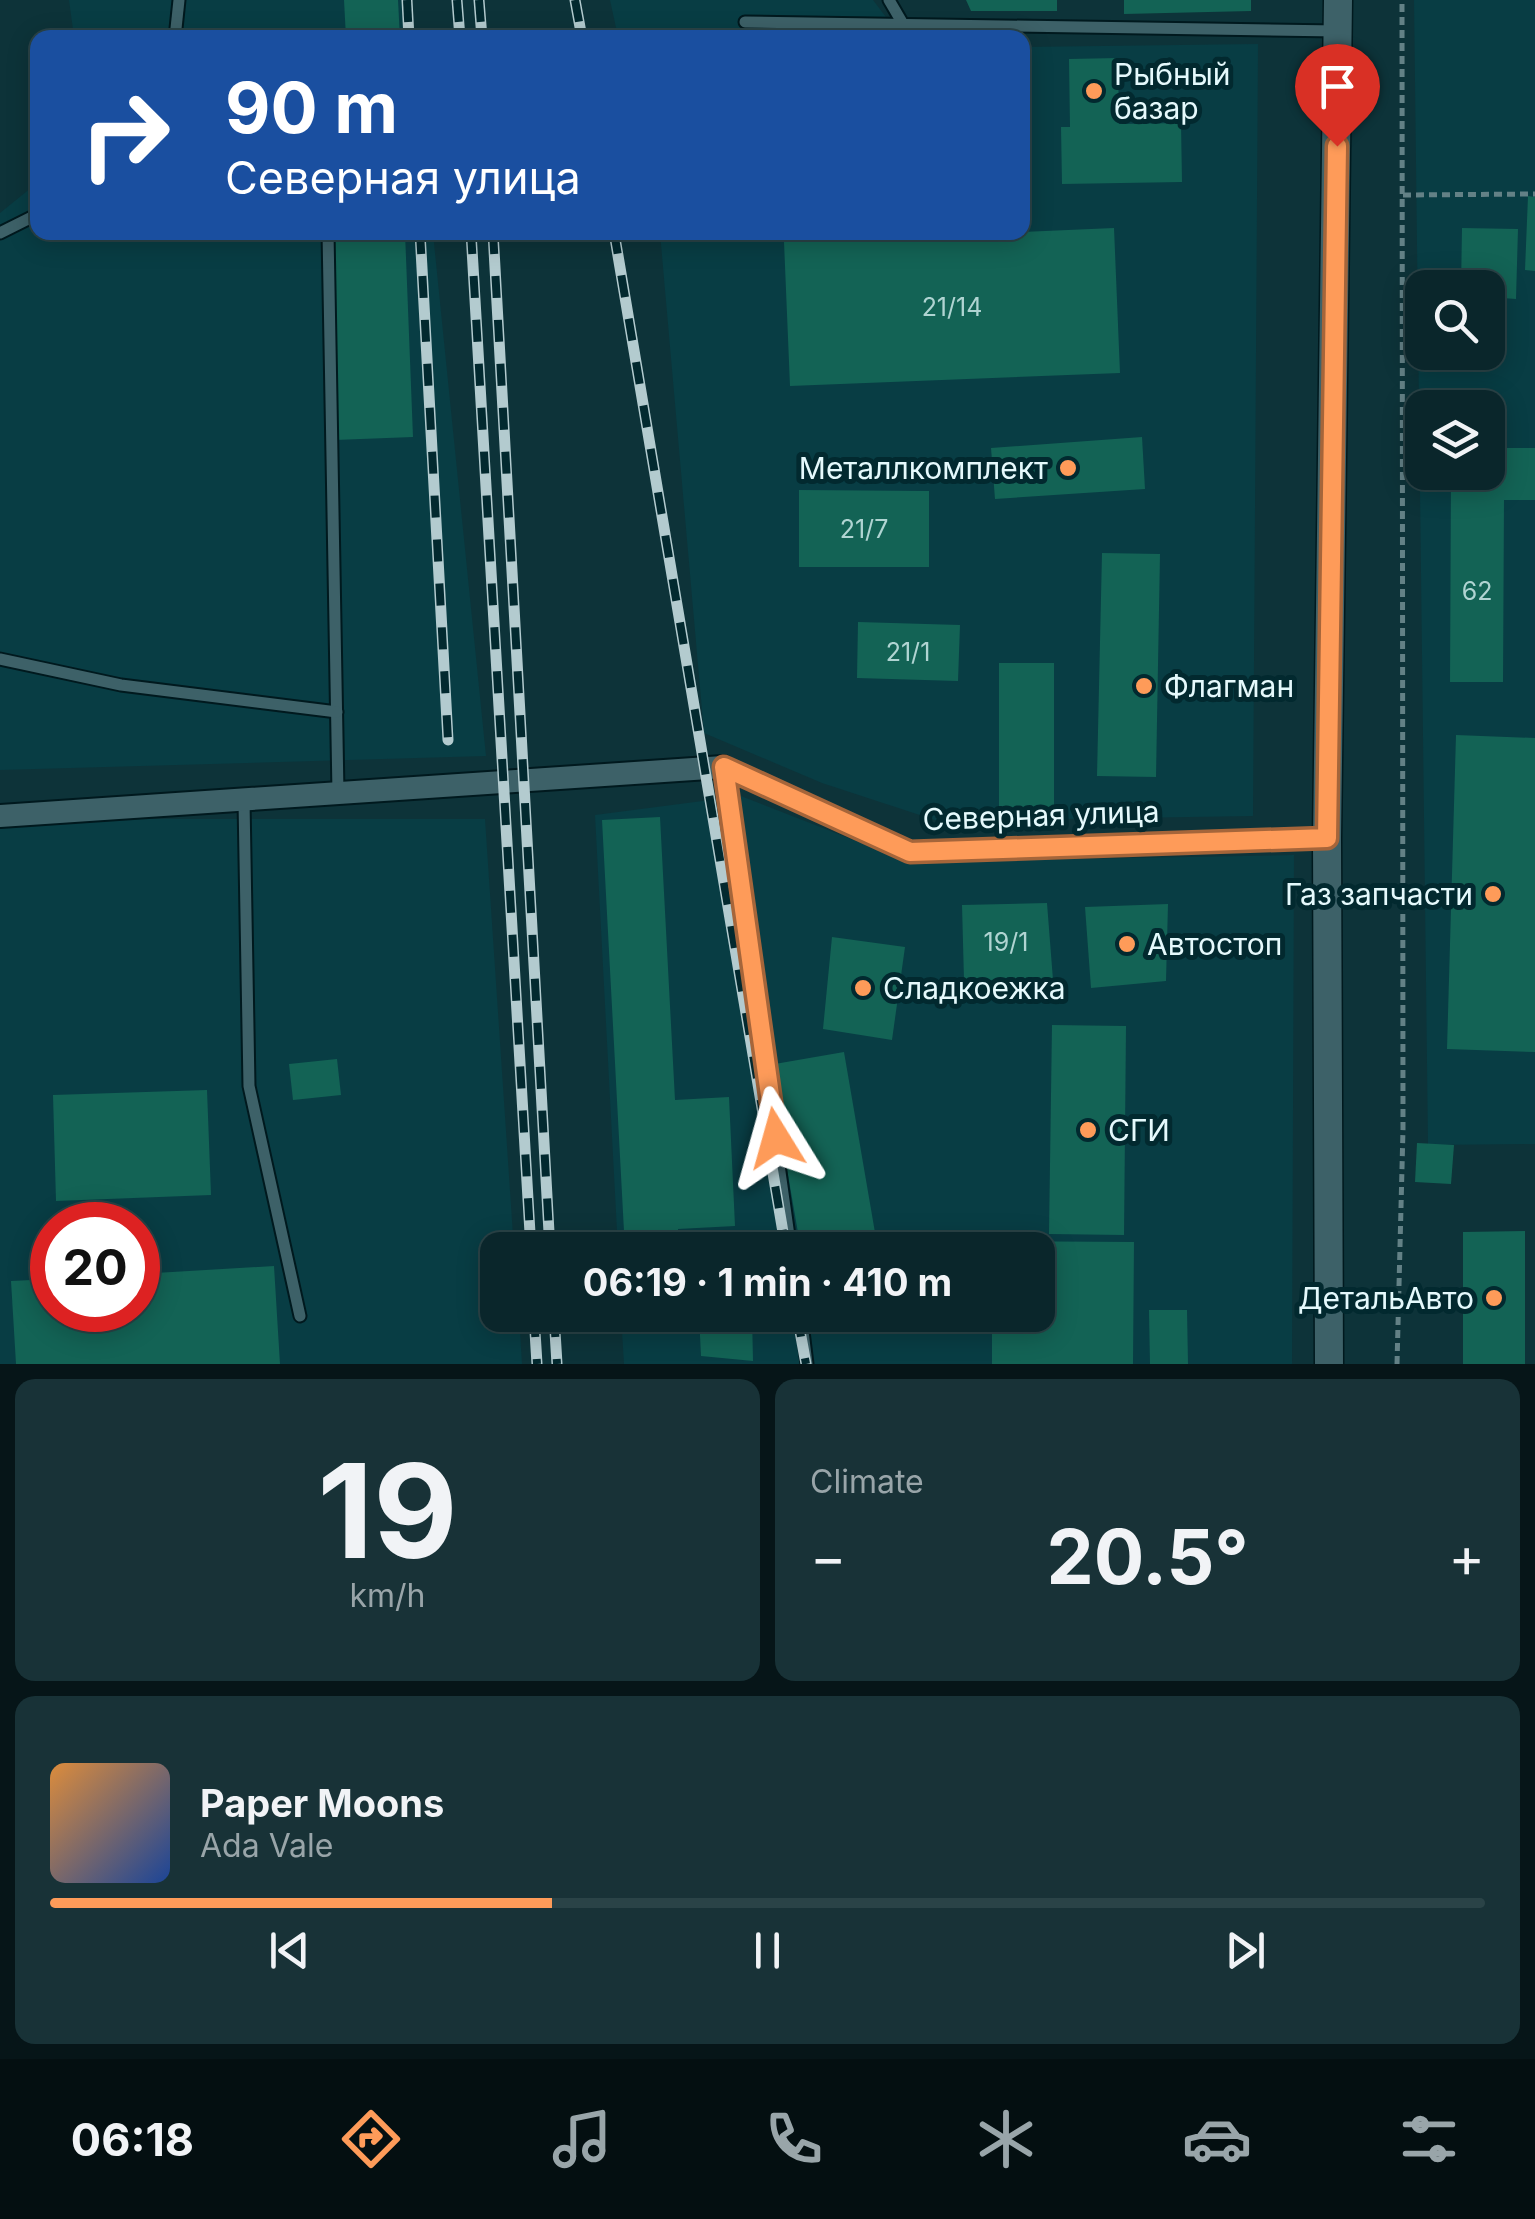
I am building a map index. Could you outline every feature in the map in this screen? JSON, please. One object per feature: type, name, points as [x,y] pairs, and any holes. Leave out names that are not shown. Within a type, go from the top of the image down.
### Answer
[{"type":"main road","points":[[1329,1364],[1327,838],[1338,0]]},
{"type":"street","points":[[0,816],[724,767]]},
{"type":"lane","points":[[176,30],[179,0]]},
{"type":"lane","points":[[889,0],[903,24]]},
{"type":"lane","points":[[746,22],[1338,31]]},
{"type":"lane","points":[[0,234],[30,218]]},
{"type":"lane","points":[[328,240],[338,793]]},
{"type":"lane","points":[[0,659],[121,686],[337,712]]},
{"type":"lane","points":[[724,767],[789,1232]]},
{"type":"lane","name":"Северная улица","points":[[724,767],[910,852],[1327,838]]},
{"type":"lane","points":[[244,801],[250,1086],[300,1316]]},
{"type":"lane","points":[[803,1332],[808,1364]]},
{"type":"path","points":[[1397,1364],[1403,1129],[1402,0]]},
{"type":"path","points":[[1402,195],[1535,194]]},
{"type":"shaded area","points":[[69,0],[409,0],[412,30],[73,30]]},
{"type":"shaded area","points":[[610,0],[873,0],[896,30],[616,30]]},
{"type":"shaded area","points":[[1414,0],[1535,0],[1535,1144],[1428,1145],[1420,490],[1505,490],[1505,390],[1419,390],[1419,370],[1505,370],[1505,270],[1417,270]]},
{"type":"shaded area","points":[[1258,44],[1253,816],[938,821],[822,783],[704,733],[661,240],[1030,240],[1030,47]]},
{"type":"shaded area","points":[[30,189],[30,240],[434,240],[486,756],[0,770],[0,213]]},
{"type":"shaded area","points":[[741,796],[910,862],[1294,855],[1292,1364],[624,1364],[622,1332],[1055,1332],[1055,1232],[617,1232],[595,815]]},
{"type":"shaded area","points":[[0,819],[485,819],[513,1232],[480,1232],[480,1332],[520,1332],[522,1364],[0,1364]]},
{"type":"building","points":[[344,0],[398,0],[400,30],[346,30]]},
{"type":"building","points":[[966,0],[1057,0],[1057,11],[971,11]]},
{"type":"building","points":[[1124,0],[1251,0],[1251,11],[1124,14]]},
{"type":"building","name":"Рыбный базар","points":[[1118,58],[1119,124],[1181,123],[1182,182],[1062,184],[1061,127],[1070,127],[1069,59]]},
{"type":"building","points":[[1528,196],[1535,197],[1535,271],[1525,270]]},
{"type":"building","points":[[1114,228],[1120,373],[790,386],[784,242],[1030,240],[1030,232]]},
{"type":"building","points":[[1462,228],[1518,229],[1516,299],[1505,298],[1505,270],[1461,270]]},
{"type":"building","points":[[328,240],[405,240],[413,437],[335,440]]},
{"type":"building","name":"Металлкомплект","points":[[1142,437],[1145,489],[995,499],[991,448]]},
{"type":"building","points":[[1505,448],[1535,448],[1535,500],[1504,500],[1503,682],[1450,682],[1451,490],[1505,490]]},
{"type":"building","points":[[799,490],[929,491],[929,567],[799,567]]},
{"type":"building","points":[[1102,553],[1160,554],[1156,777],[1097,776]]},
{"type":"building","points":[[858,622],[960,625],[958,681],[857,678]]},
{"type":"building","points":[[999,663],[1054,663],[1054,810],[999,810]]},
{"type":"building","name":"Газ запчасти","points":[[1456,735],[1535,738],[1535,1052],[1447,1049]]},
{"type":"building","points":[[660,817],[675,1100],[729,1097],[735,1226],[624,1232],[602,820]]},
{"type":"building","points":[[1047,903],[1053,980],[964,980],[962,905]]},
{"type":"building","name":"Автостоп","points":[[1168,904],[1166,981],[1091,988],[1085,907]]},
{"type":"building","name":"Сладкоежка","points":[[832,937],[905,947],[892,1040],[823,1029]]},
{"type":"building","name":"СГИ","points":[[1052,1025],[1126,1026],[1124,1235],[1049,1232]]},
{"type":"building","points":[[844,1052],[875,1232],[798,1232],[769,1065]]},
{"type":"building","points":[[337,1059],[341,1095],[293,1100],[289,1064]]},
{"type":"building","points":[[207,1090],[211,1195],[56,1201],[53,1095]]},
{"type":"building","points":[[1417,1143],[1454,1145],[1451,1184],[1415,1182]]},
{"type":"building","name":"ДетальАвто","points":[[1525,1231],[1525,1364],[1463,1364],[1463,1232]]},
{"type":"building","points":[[1055,1241],[1134,1242],[1133,1364],[992,1364],[992,1332],[1055,1332]]},
{"type":"building","points":[[274,1266],[280,1364],[16,1364],[11,1281],[30,1280],[30,1332],[160,1332],[160,1273]]},
{"type":"building","points":[[1149,1310],[1187,1310],[1188,1364],[1150,1364]]},
{"type":"building","points":[[700,1332],[752,1332],[753,1361],[701,1356]]},
{"type":"railway","points":[[407,0],[409,30]]},
{"type":"railway","points":[[457,0],[459,30]]},
{"type":"railway","points":[[479,0],[481,30]]},
{"type":"railway","points":[[575,0],[581,30]]},
{"type":"railway","points":[[420,240],[448,740]]},
{"type":"railway","points":[[471,240],[530,1232]]},
{"type":"railway","points":[[493,240],[549,1232]]},
{"type":"railway","points":[[615,240],[783,1232]]},
{"type":"railway","points":[[535,1332],[537,1364]]},
{"type":"railway","points":[[555,1332],[557,1364]]},
{"type":"railway","points":[[800,1332],[806,1364]]},
{"type":"place","name":"Рыбный базар","points":[[1094,91]]},
{"type":"place","name":"Металлкомплект","points":[[1068,468]]},
{"type":"place","name":"Флагман","points":[[1144,686]]},
{"type":"place","name":"Газ запчасти","points":[[1493,894]]},
{"type":"place","name":"Автостоп","points":[[1127,944]]},
{"type":"place","name":"Сладкоежка","points":[[863,988]]},
{"type":"place","name":"СГИ","points":[[1088,1130]]},
{"type":"place","name":"ДетальАвто","points":[[1494,1298]]},
{"type":"route","points":[[776,1138],[724,767],[910,852],[1327,838],[1337,146]]}]
